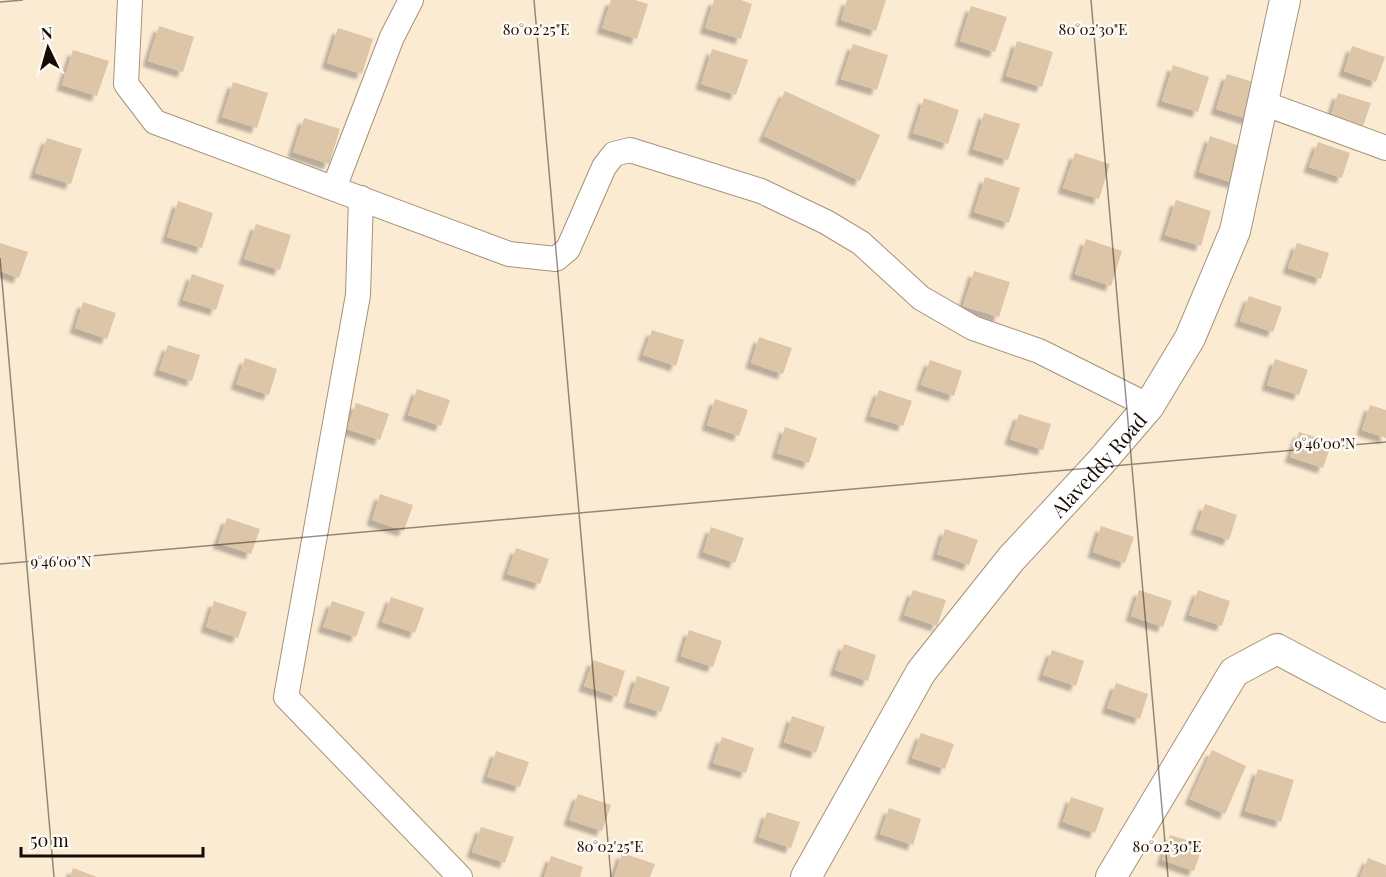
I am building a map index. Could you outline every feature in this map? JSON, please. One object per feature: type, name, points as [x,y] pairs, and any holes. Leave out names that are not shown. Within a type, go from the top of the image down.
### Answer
[{"type":"street","points":[[130,0],[126,84],[155,122],[509,254],[556,259],[568,249],[604,167],[614,154],[630,150],[761,191],[826,222],[861,243],[921,298],[974,328],[1039,351],[1149,406]]},
{"type":"street","points":[[334,188],[392,38],[411,0]]},
{"type":"street","name":"Alaveddy Road","points":[[806,877],[921,672],[1011,560],[1100,464],[1149,406],[1190,338],[1235,231],[1285,0]]},
{"type":"street","points":[[1263,103],[1386,148]]},
{"type":"street","points":[[361,198],[358,295],[286,697],[460,877]]},
{"type":"street","points":[[1111,877],[1234,672],[1277,649],[1386,707]]},
{"type":"building","points":[[611,0],[635,0],[648,4],[637,39],[602,28]]},
{"type":"building","points":[[714,0],[741,0],[752,4],[741,39],[705,28]]},
{"type":"building","points":[[847,0],[886,0],[876,31],[841,20]]},
{"type":"building","points":[[971,6],[1007,17],[995,52],[960,41]]},
{"type":"building","points":[[159,26],[194,37],[183,72],[148,61]]},
{"type":"building","points":[[338,28],[373,39],[362,74],[327,63]]},
{"type":"building","points":[[1017,41],[1053,52],[1042,87],[1006,76]]},
{"type":"building","points":[[853,44],[888,55],[877,90],[841,79]]},
{"type":"building","points":[[1352,46],[1385,57],[1376,82],[1344,71]]},
{"type":"building","points":[[712,49],[748,60],[736,95],[701,84]]},
{"type":"building","points":[[73,50],[109,61],[97,96],[62,85]]},
{"type":"building","points":[[1173,65],[1209,77],[1198,112],[1162,101]]},
{"type":"building","points":[[1227,74],[1263,85],[1251,120],[1216,109]]},
{"type":"building","points":[[233,82],[268,93],[257,128],[222,117]]},
{"type":"building","points":[[785,91],[880,135],[860,181],[764,136]]},
{"type":"building","points":[[1338,93],[1371,103],[1362,129],[1330,118]]},
{"type":"building","points":[[924,98],[959,110],[948,144],[913,133]]},
{"type":"building","points":[[984,113],[1020,124],[1008,160],[973,149]]},
{"type":"building","points":[[304,118],[340,129],[329,164],[293,152]]},
{"type":"building","points":[[1210,136],[1246,148],[1234,183],[1199,172]]},
{"type":"building","points":[[47,138],[82,149],[71,184],[35,173]]},
{"type":"building","points":[[1318,142],[1350,153],[1342,178],[1309,167]]},
{"type":"building","points":[[1075,153],[1110,164],[1099,199],[1063,188]]},
{"type":"building","points":[[985,177],[1020,188],[1009,223],[974,212]]},
{"type":"building","points":[[1176,200],[1211,211],[1201,246],[1165,235]]},
{"type":"building","points":[[178,201],[213,213],[202,248],[167,237]]},
{"type":"building","points":[[256,224],[291,235],[280,270],[244,259]]},
{"type":"building","points":[[1086,239],[1122,251],[1111,286],[1075,274]]},
{"type":"building","points":[[0,243],[28,252],[19,278],[0,271]]},
{"type":"building","points":[[1297,243],[1329,253],[1321,279],[1288,268]]},
{"type":"building","points":[[974,271],[1010,282],[999,317],[963,306]]},
{"type":"building","points":[[192,274],[224,285],[216,310],[183,300]]},
{"type":"building","points":[[1249,296],[1282,307],[1273,332],[1240,321]]},
{"type":"building","points":[[83,302],[116,313],[107,339],[75,328]]},
{"type":"building","points":[[652,330],[684,340],[676,366],[643,355]]},
{"type":"building","points":[[759,337],[792,348],[783,374],[751,363]]},
{"type":"building","points":[[168,345],[200,355],[192,381],[159,370]]},
{"type":"building","points":[[245,358],[277,369],[269,395],[236,384]]},
{"type":"building","points":[[1275,359],[1308,370],[1299,395],[1267,385]]},
{"type":"building","points":[[930,360],[962,371],[954,396],[921,385]]},
{"type":"building","points":[[417,389],[450,400],[441,426],[408,415]]},
{"type":"building","points":[[879,390],[912,401],[903,426],[870,416]]},
{"type":"building","points":[[715,399],[748,410],[739,436],[707,425]]},
{"type":"building","points":[[356,403],[389,414],[380,440],[347,429]]},
{"type":"building","points":[[1370,405],[1386,410],[1386,438],[1362,430]]},
{"type":"building","points":[[1019,414],[1051,424],[1043,450],[1010,439]]},
{"type":"building","points":[[785,427],[817,438],[809,463],[777,453]]},
{"type":"building","points":[[1299,432],[1332,442],[1323,468],[1290,457]]},
{"type":"building","points":[[380,494],[413,505],[404,531],[372,520]]},
{"type":"building","points":[[1205,504],[1237,515],[1229,540],[1196,529]]},
{"type":"building","points":[[227,518],[260,529],[251,554],[218,543]]},
{"type":"building","points":[[1101,526],[1134,537],[1125,563],[1093,552]]},
{"type":"building","points":[[711,527],[744,538],[735,563],[703,552]]},
{"type":"building","points":[[945,529],[978,540],[969,565],[937,554]]},
{"type":"building","points":[[516,548],[549,559],[540,584],[507,574]]},
{"type":"building","points":[[913,590],[946,600],[937,626],[904,615]]},
{"type":"building","points":[[1139,590],[1172,601],[1163,627],[1131,616]]},
{"type":"building","points":[[1198,590],[1230,601],[1222,626],[1189,615]]},
{"type":"building","points":[[391,597],[424,608],[415,633],[382,622]]},
{"type":"building","points":[[214,601],[247,612],[238,638],[206,627]]},
{"type":"building","points":[[332,601],[365,612],[356,637],[323,627]]},
{"type":"building","points":[[689,630],[722,641],[713,667],[681,656]]},
{"type":"building","points":[[844,644],[876,655],[868,681],[835,670]]},
{"type":"building","points":[[1052,650],[1084,661],[1076,686],[1043,675]]},
{"type":"building","points":[[593,660],[625,671],[617,697],[584,686]]},
{"type":"building","points":[[637,676],[670,687],[661,712],[629,702]]},
{"type":"building","points":[[1116,683],[1148,694],[1140,719],[1107,708]]},
{"type":"building","points":[[792,716],[825,727],[816,753],[784,742]]},
{"type":"building","points":[[921,733],[954,744],[945,769],[912,758]]},
{"type":"building","points":[[722,737],[754,748],[746,773],[713,763]]},
{"type":"building","points":[[1212,750],[1246,766],[1225,814],[1190,799]]},
{"type":"building","points":[[496,751],[529,762],[520,787],[487,777]]},
{"type":"building","points":[[1258,769],[1294,780],[1281,822],[1245,811]]},
{"type":"building","points":[[578,794],[611,805],[602,831],[569,820]]},
{"type":"building","points":[[1071,797],[1104,808],[1095,833],[1063,822]]},
{"type":"building","points":[[889,808],[921,819],[913,845],[880,834]]},
{"type":"building","points":[[767,812],[800,822],[791,848],[759,837]]},
{"type":"building","points":[[481,827],[514,837],[505,863],[472,852]]},
{"type":"building","points":[[1170,835],[1203,845],[1194,871],[1162,860]]},
{"type":"building","points":[[622,853],[655,864],[650,877],[614,877]]},
{"type":"building","points":[[551,856],[583,867],[580,877],[544,877]]},
{"type":"building","points":[[1368,858],[1386,865],[1386,877],[1360,877]]},
{"type":"building","points":[[73,868],[97,877],[70,877]]}]
